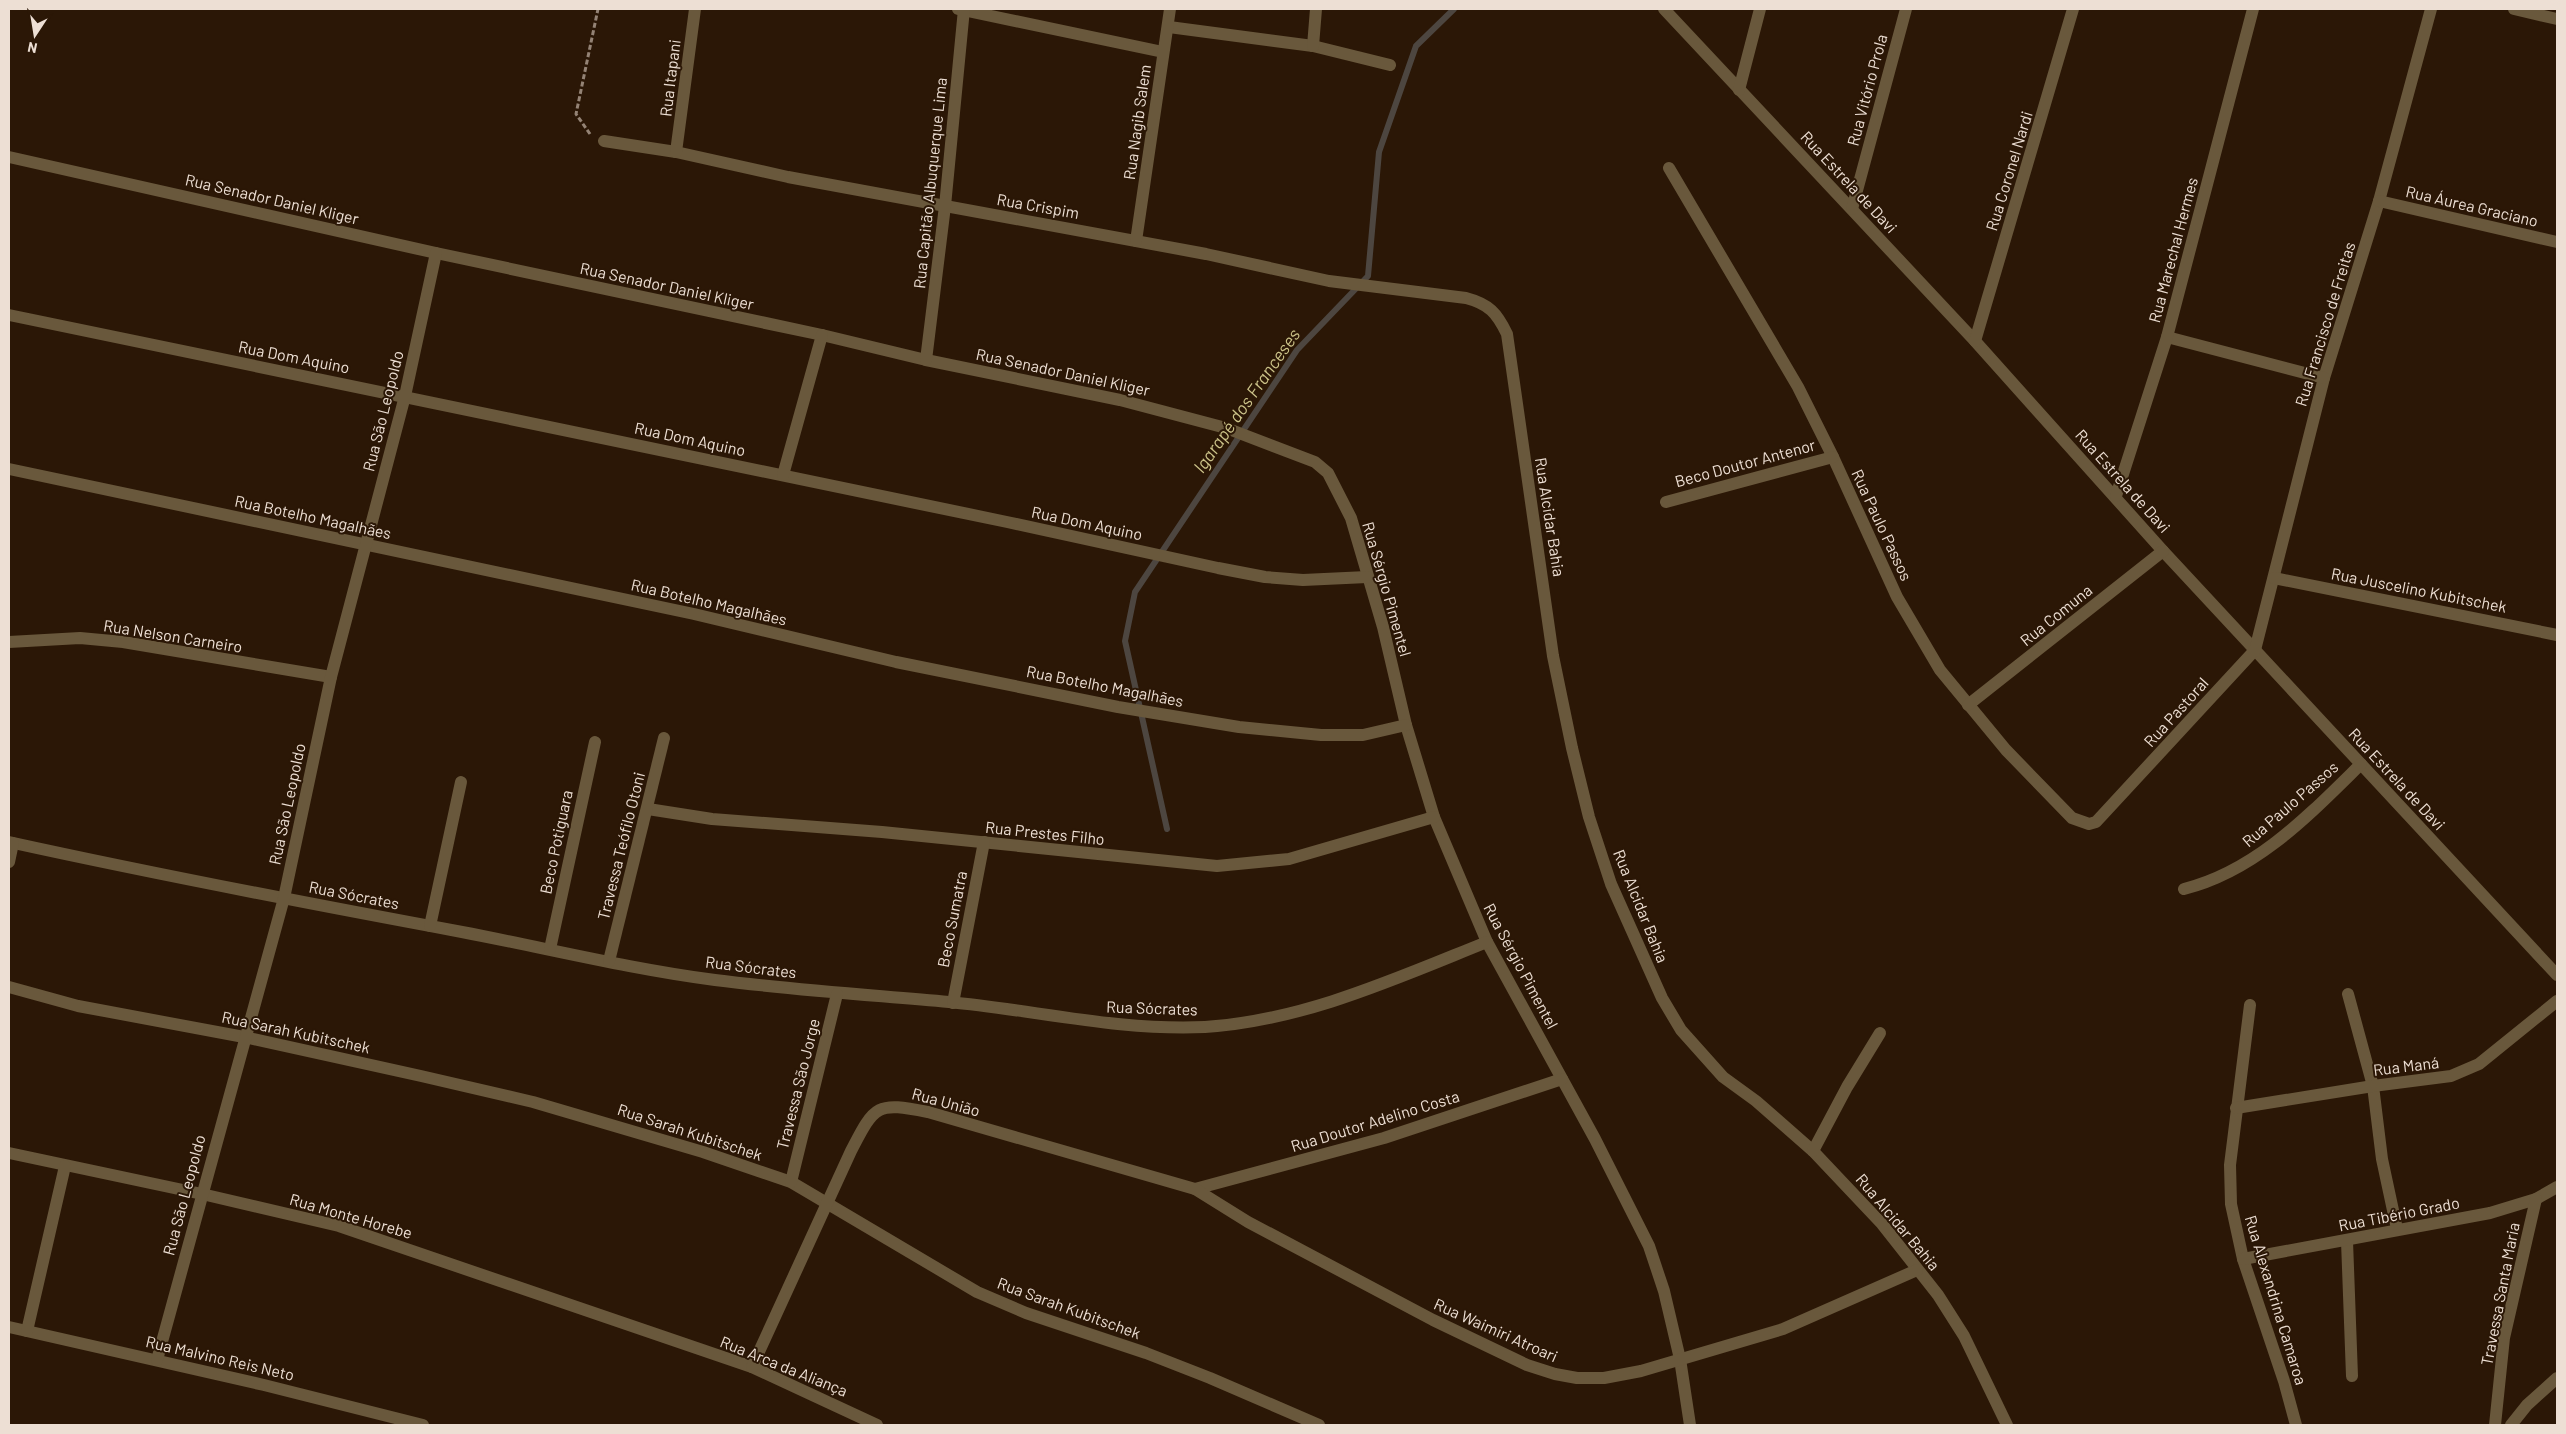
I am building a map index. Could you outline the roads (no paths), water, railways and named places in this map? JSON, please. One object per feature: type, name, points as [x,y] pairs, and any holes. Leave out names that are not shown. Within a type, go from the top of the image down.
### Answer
[{"type":"street","name":"Rua Itapani","points":[[676,152],[695,9]]},
{"type":"street","points":[[962,9],[1163,52]]},
{"type":"street","name":"Rua Capitão Albuquerque Lima","points":[[926,360],[945,206],[962,9]]},
{"type":"street","name":"Rua Nagib Salem","points":[[1136,241],[1170,9]]},
{"type":"street","points":[[1313,46],[1316,9]]},
{"type":"street","name":"Rua Estrela de Davi","points":[[1664,9],[1975,341],[2116,496],[2163,551],[2557,975]]},
{"type":"street","points":[[1739,90],[1760,9]]},
{"type":"street","name":"Rua Vitório Prola","points":[[1852,209],[1906,9]]},
{"type":"street","name":"Rua Coronel Nardi","points":[[1975,341],[2073,9]]},
{"type":"street","name":"Rua Marechal Hermes","points":[[2116,496],[2167,337],[2253,9]]},
{"type":"street","name":"Rua Francisco de Freitas","points":[[2255,650],[2324,378],[2379,201],[2431,9]]},
{"type":"street","points":[[2514,9],[2557,19]]},
{"type":"street","points":[[1168,27],[1313,46],[1390,65]]},
{"type":"street","name":"Rua Crispim","points":[[604,141],[676,152],[788,176],[1136,241],[1329,281],[1466,298]]},
{"type":"street","name":"Rua Senador Daniel Kliger","points":[[9,158],[436,253],[822,335],[926,360],[1110,398],[1226,428],[1314,462]]},
{"type":"street","name":"Rua Paulo Passos","points":[[1669,168],[1798,387],[1833,457],[1870,541],[1918,634],[1940,670],[2006,750],[2072,818],[2089,824],[2096,822],[2121,797]]},
{"type":"street","name":"Rua Áurea Graciano","points":[[2379,201],[2557,242]]},
{"type":"street","name":"Rua São Leopoldo","points":[[157,1360],[244,1037],[284,898],[331,677],[367,546],[404,396],[436,253]]},
{"type":"street","name":"Rua Alcidar Bahia","points":[[1466,298],[1482,302],[1500,320],[1506,334],[1553,656],[1587,808],[1611,884],[1662,998],[1680,1030],[1723,1077],[1756,1101],[1813,1151],[1882,1224],[1938,1295],[1964,1336],[2008,1425]]},
{"type":"street","name":"Rua Dom Aquino","points":[[9,314],[1265,576],[1332,581],[1367,577]]},
{"type":"street","points":[[783,475],[822,335]]},
{"type":"street","points":[[2167,337],[2324,378]]},
{"type":"street","name":"Beco Doutor Antenor","points":[[1666,502],[1833,457]]},
{"type":"street","name":"Rua Sérgio Pimentel","points":[[1314,462],[1328,473],[1339,491],[1351,518],[1383,627],[1406,725],[1434,817],[1487,942],[1595,1139],[1649,1246],[1664,1291],[1680,1359],[1690,1425]]},
{"type":"street","name":"Rua Botelho Magalhães","points":[[9,469],[694,614],[896,662],[1118,707],[1239,727],[1321,735],[1363,734],[1406,725]]},
{"type":"street","name":"Rua Comuna","points":[[1968,705],[2163,551]]},
{"type":"street","name":"Rua Juscelino Kubitschek","points":[[2274,578],[2557,635]]},
{"type":"street","name":"Rua Nelson Carneiro","points":[[9,642],[80,638],[123,642],[331,677]]},
{"type":"street","name":"Rua Pastoral","points":[[2121,797],[2255,650]]},
{"type":"street","name":"Travessa Teófilo Otoni","points":[[609,961],[664,738]]},
{"type":"street","name":"Beco Potiguara","points":[[550,949],[595,742]]},
{"type":"street","name":"Rua Paulo Passos","points":[[2184,889],[2206,883],[2258,857],[2361,764]]},
{"type":"street","points":[[430,926],[461,782]]},
{"type":"street","name":"Rua Prestes Filho","points":[[648,809],[712,819],[984,842],[1217,866],[1289,860],[1434,817]]},
{"type":"street","name":"Beco Sumatra","points":[[953,1002],[984,842]]},
{"type":"street","points":[[9,862],[11,843]]},
{"type":"street","name":"Rua Sócrates","points":[[11,843],[284,898],[712,980],[836,994],[953,1002],[1091,1022],[1205,1027],[1249,1021],[1304,1009],[1367,989],[1487,942]]},
{"type":"street","name":"Rua Sarah Kubitschek","points":[[9,988],[78,1006],[244,1037],[533,1102],[703,1152],[791,1182],[977,1292],[1026,1313],[1146,1353],[1210,1378],[1319,1425]]},
{"type":"street","name":"Travessa São Jorge","points":[[791,1182],[836,994]]},
{"type":"street","points":[[2348,994],[2373,1086],[2382,1159],[2398,1230]]},
{"type":"street","name":"Rua Maná","points":[[2236,1108],[2373,1086],[2452,1076],[2472,1067],[2557,1001]]},
{"type":"street","name":"Rua Alexandrina Camaroa","points":[[2250,1006],[2230,1165],[2231,1204],[2243,1259],[2284,1381],[2296,1425]]},
{"type":"street","points":[[1813,1151],[1847,1087],[1880,1033]]},
{"type":"street","name":"Rua Doutor Adelino Costa","points":[[1195,1189],[1384,1138],[1562,1079]]},
{"type":"street","name":"Rua União","points":[[752,1367],[827,1202],[864,1126],[875,1111],[886,1107],[928,1112],[1195,1189]]},
{"type":"street","name":"Rua Monte Horebe","points":[[9,1153],[202,1194],[339,1226],[676,1342]]},
{"type":"street","points":[[27,1331],[66,1166]]},
{"type":"street","name":"Rua Tibério Grado","points":[[2243,1259],[2490,1213],[2536,1199],[2557,1187]]},
{"type":"street","name":"Rua Waimiri Atroari","points":[[1195,1189],[1248,1222],[1433,1320],[1536,1368],[1577,1378],[1604,1378],[1641,1372],[1783,1329],[1917,1270]]},
{"type":"street","name":"Travessa Santa Maria","points":[[2495,1425],[2504,1338],[2536,1199]]},
{"type":"street","points":[[2346,1241],[2352,1376]]},
{"type":"street","name":"Rua Malvino Reis Neto","points":[[9,1327],[157,1360],[423,1425]]},
{"type":"street","name":"Rua Arca da Aliança","points":[[676,1342],[752,1367],[877,1425]]},
{"type":"street","points":[[2511,1425],[2527,1405],[2557,1378]]},
{"type":"waterway","name":"Igarapé dos Franceses","points":[[1167,829],[1125,641],[1135,592],[1297,350],[1368,276],[1379,152],[1416,46],[1454,9]]}]
